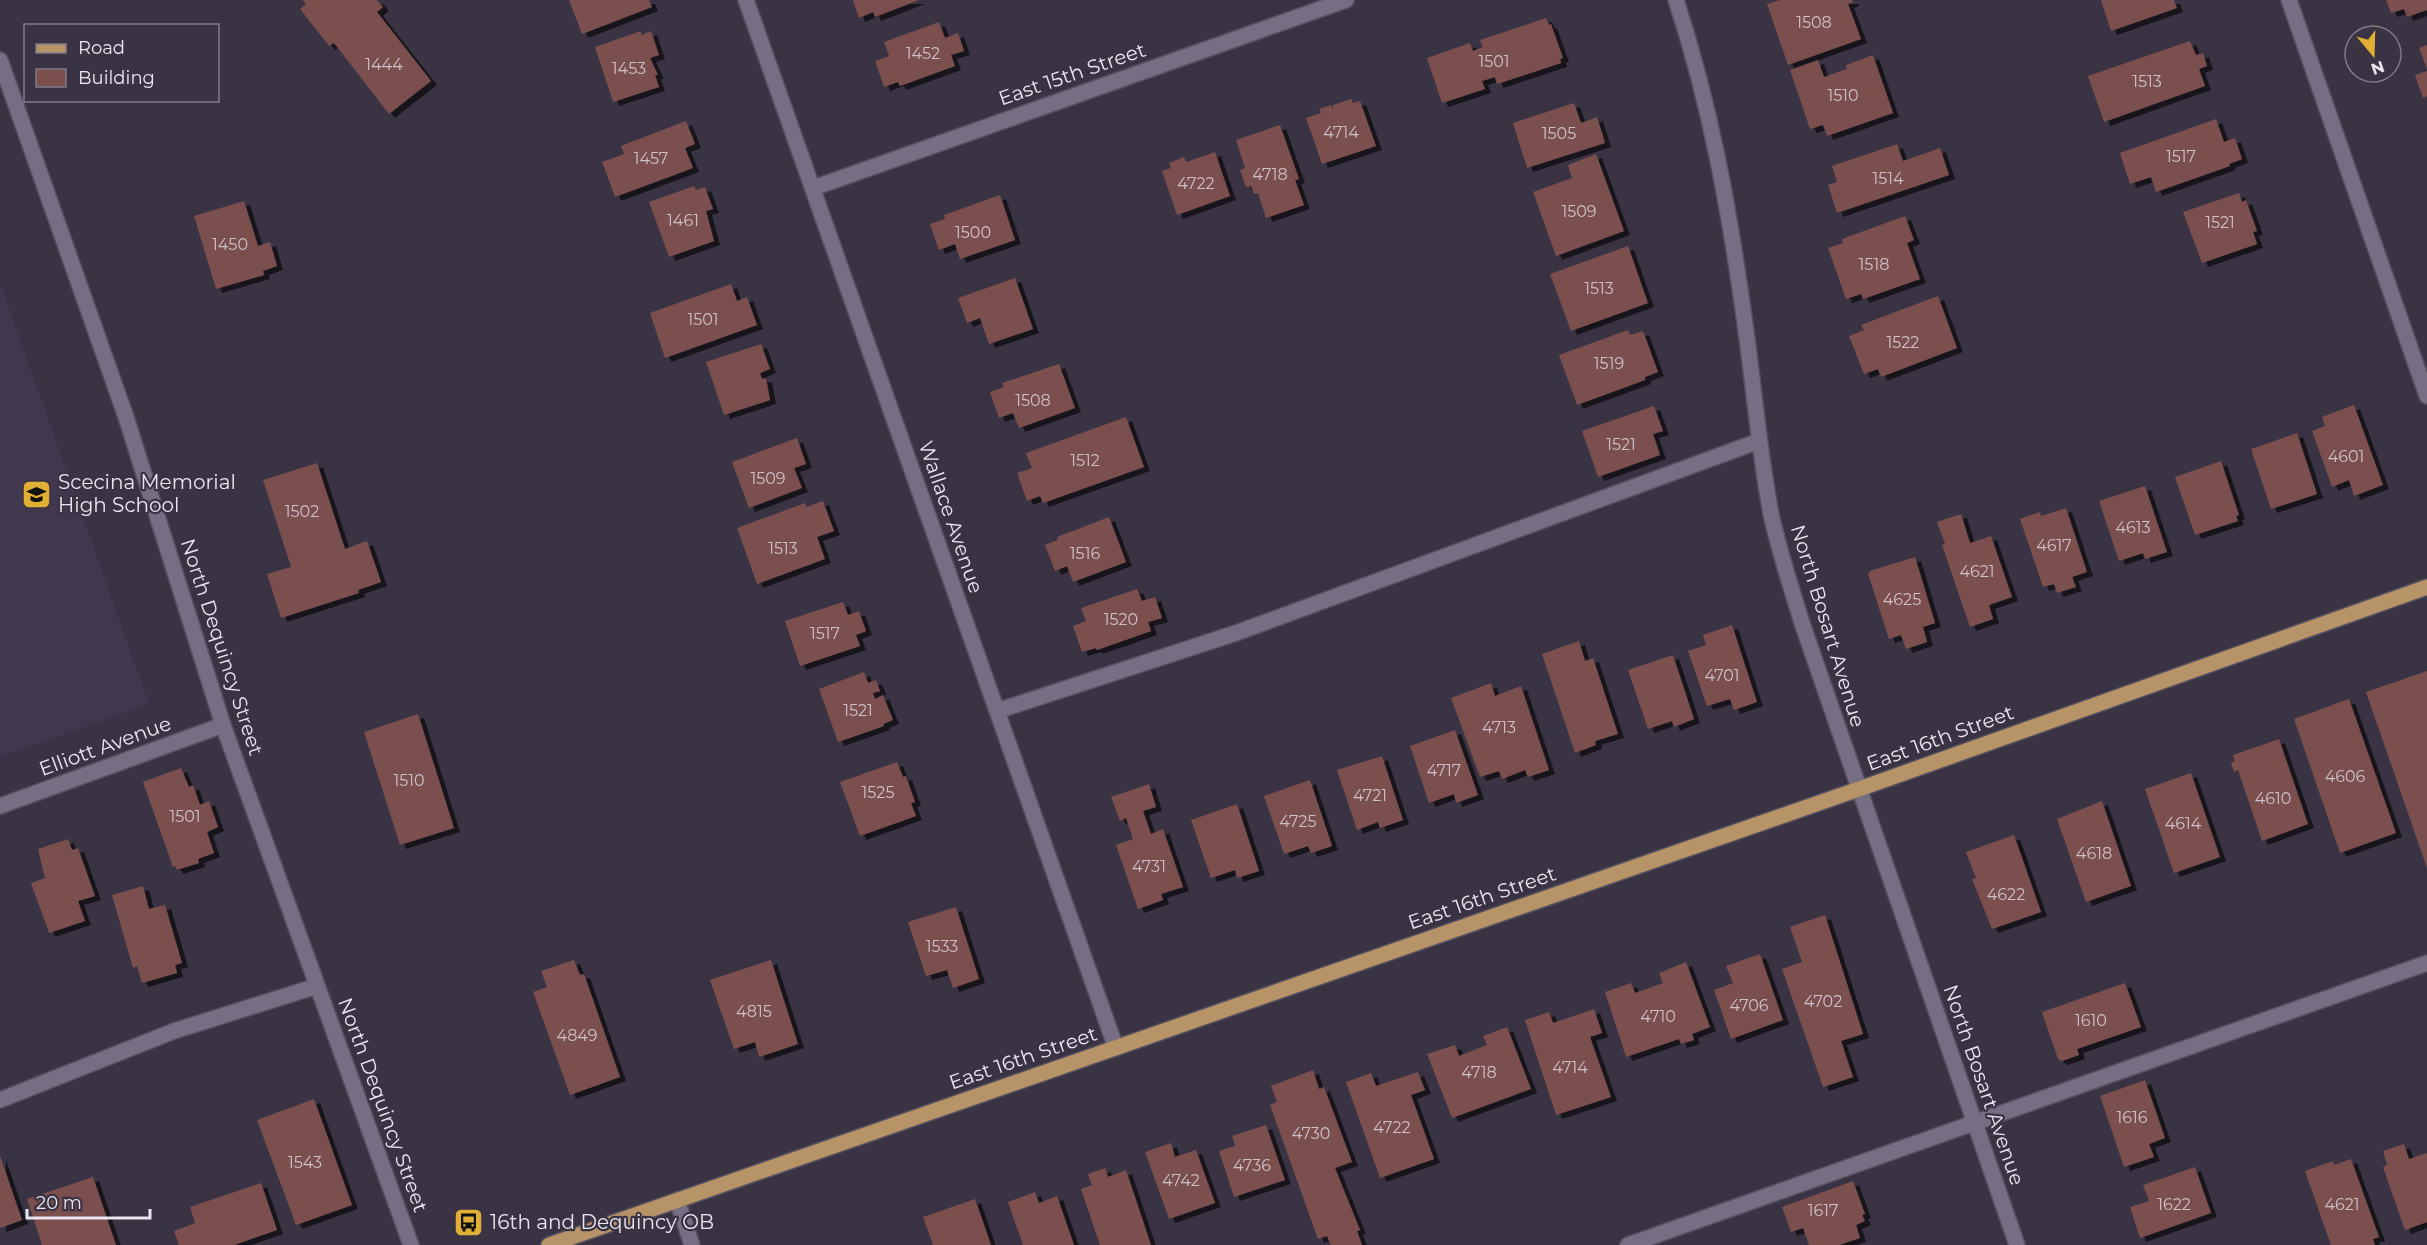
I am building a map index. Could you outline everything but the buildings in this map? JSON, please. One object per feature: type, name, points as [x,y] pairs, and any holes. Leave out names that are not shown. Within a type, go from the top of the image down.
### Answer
[{"type":"main road","name":"East 16th Street","points":[[549,1245],[1859,789],[2427,587]]},
{"type":"street","name":"Wallace Avenue","points":[[746,0],[1116,1048]]},
{"type":"street","name":"East 15th Street","points":[[813,188],[1346,0]]},
{"type":"street","name":"North Bosart Avenue","points":[[1676,0],[1706,100],[1723,176],[1746,327],[1759,441],[1772,515],[1784,563],[1802,623],[2018,1245]]},
{"type":"street","points":[[2289,0],[2427,396]]},
{"type":"street","name":"North Dequincy Street","points":[[0,60],[126,417],[223,725],[411,1245]]},
{"type":"street","points":[[997,711],[1236,633],[1759,441]]},
{"type":"street","name":"Elliott Avenue","points":[[0,806],[223,725]]},
{"type":"street","points":[[1628,1245],[2427,963]]},
{"type":"street","points":[[0,1100],[174,1031],[317,986]]},
{"type":"street","points":[[677,1200],[692,1245]]},
{"type":"shaded area","name":"Scecina Memorial High School","points":[[0,283],[149,704],[0,757]]},
{"type":"place","name":"Scecina Memorial High School","points":[[37,494]]},
{"type":"place","name":"16th and Dequincy OB","points":[[469,1222]]}]
